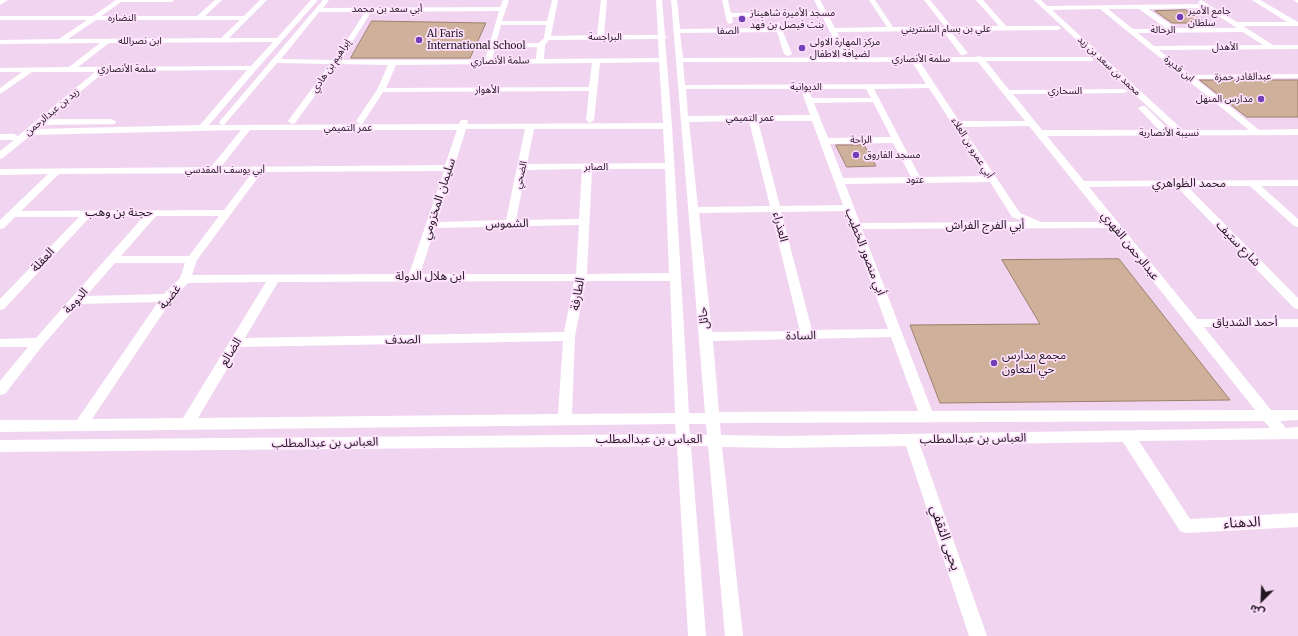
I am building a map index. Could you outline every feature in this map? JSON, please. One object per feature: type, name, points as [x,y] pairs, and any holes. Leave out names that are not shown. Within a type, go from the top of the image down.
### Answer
[{"type":"street","points":[[0,3],[5,0]]},
{"type":"street","points":[[61,41],[120,0],[171,0]]},
{"type":"street","points":[[148,18],[171,0]]},
{"type":"street","points":[[199,18],[219,0]]},
{"type":"street","points":[[223,40],[264,0]]},
{"type":"street","points":[[205,125],[253,68],[315,0]]},
{"type":"street","points":[[223,123],[326,0]]},
{"type":"street","points":[[453,9],[458,0]]},
{"type":"street","points":[[488,61],[506,0]]},
{"type":"street","points":[[540,61],[541,45],[547,38],[555,0]]},
{"type":"street","points":[[600,37],[604,0]]},
{"type":"street","points":[[659,0],[663,37],[682,419],[697,636]]},
{"type":"street","name":"حائل","points":[[674,0],[684,119],[706,337],[714,441],[734,636]]},
{"type":"street","points":[[725,0],[732,30]]},
{"type":"street","points":[[817,0],[845,54]]},
{"type":"street","points":[[872,0],[891,29]]},
{"type":"street","points":[[927,0],[949,28],[945,29],[964,53]]},
{"type":"street","points":[[979,0],[1005,29]]},
{"type":"street","name":"محمد بن سعد بن زيد","points":[[1028,0],[1167,132]]},
{"type":"street","name":"محمد بن سعد بن زيد","points":[[1037,0],[1180,132]]},
{"type":"street","points":[[1148,0],[1157,6]]},
{"type":"street","points":[[1199,0],[1271,47]]},
{"type":"street","points":[[1255,0],[1296,24]]},
{"type":"street","points":[[1141,6],[1174,30]]},
{"type":"street","points":[[1046,8],[1208,6]]},
{"type":"street","name":"ابن قديرة","points":[[1101,7],[1257,132]]},
{"type":"street","name":"أبي سعد بن محمد","points":[[319,10],[503,9]]},
{"type":"street","name":"إبراهيم بن هادي","points":[[292,121],[336,62],[369,10]]},
{"type":"street","points":[[773,14],[788,54]]},
{"type":"street","points":[[728,15],[824,14]]},
{"type":"street","name":"النضاره","points":[[0,18],[245,18]]},
{"type":"street","points":[[498,23],[550,23]]},
{"type":"street","points":[[1236,24],[1296,24]]},
{"type":"street","name":"علي بن بسام الشنتريني","points":[[833,30],[1058,28]]},
{"type":"street","name":"الصفا","points":[[677,31],[779,30]]},
{"type":"street","name":"الرحالة","points":[[1130,30],[1244,30]]},
{"type":"street","name":"البراجسة","points":[[547,38],[663,37]]},
{"type":"street","name":"ابن نصرالله","points":[[0,42],[280,40]]},
{"type":"street","points":[[71,69],[108,41]]},
{"type":"street","points":[[492,46],[541,45]]},
{"type":"street","name":"الأهدل","points":[[1152,48],[1298,47]]},
{"type":"street","name":"سلمة الأنصاري","points":[[679,57],[788,54],[1084,52]]},
{"type":"street","points":[[1070,53],[1082,56],[1078,59]]},
{"type":"street","name":"سلمة الأنصاري","points":[[679,57],[1090,59]]},
{"type":"street","name":"عبدالرحمن الفهري","points":[[979,58],[1282,433]]},
{"type":"street","name":"أبي عمرو بن العلاء","points":[[914,59],[1016,215],[1040,225]]},
{"type":"street","name":"سلمة الأنصاري","points":[[274,61],[393,63],[664,60]]},
{"type":"street","points":[[590,120],[596,61]]},
{"type":"street","points":[[360,121],[380,90],[393,63]]},
{"type":"street","name":"سلمة الأنصاري","points":[[0,70],[253,68]]},
{"type":"street","points":[[0,92],[31,69]]},
{"type":"street","name":"زيد بن عبدالرحمن","points":[[0,156],[99,69]]},
{"type":"street","name":"زيد بن عبدالرحمن","points":[[0,148],[99,69]]},
{"type":"street","name":"عبدالقادر حمزة","points":[[1188,77],[1298,76]]},
{"type":"street","points":[[869,86],[917,180]]},
{"type":"street","name":"الديوانية","points":[[681,87],[932,86]]},
{"type":"street","name":"أبي منصور الخطيب","points":[[804,87],[927,417]]},
{"type":"street","name":"الأهوار","points":[[380,90],[593,89]]},
{"type":"street","name":"السحاري","points":[[1006,92],[1124,91]]},
{"type":"street","points":[[809,101],[876,100]]},
{"type":"street","name":"العذراء","points":[[753,118],[807,336]]},
{"type":"street","name":"عمر التميمي","points":[[684,119],[816,118]]},
{"type":"street","points":[[40,122],[205,125],[292,121],[360,121],[463,125],[590,120],[667,123]]},
{"type":"street","points":[[41,132],[52,122]]},
{"type":"street","name":"عمر التميمي","points":[[29,132],[205,125],[247,128],[463,125],[530,127],[667,123]]},
{"type":"street","points":[[957,124],[1031,123]]},
{"type":"street","name":"سليمان المخزومي","points":[[414,277],[463,125]]},
{"type":"street","name":"الضحي","points":[[510,224],[523,167],[530,127]]},
{"type":"street","points":[[215,169],[247,128]]},
{"type":"street","name":"نسيبة الأنصارية","points":[[1040,133],[1298,132]]},
{"type":"street","points":[[0,136],[14,137]]},
{"type":"street","name":"الراحة","points":[[824,141],[897,140]]},
{"type":"street","name":"الصابر","points":[[523,167],[670,166]]},
{"type":"street","name":"الطارفة","points":[[565,420],[569,336],[581,277],[587,167]]},
{"type":"street","name":"أبي يوسف المقدسي","points":[[0,172],[449,168]]},
{"type":"street","name":"غضية","points":[[81,425],[167,298],[185,279],[192,259],[259,170]]},
{"type":"street","points":[[0,226],[56,172]]},
{"type":"street","name":"عتود","points":[[839,180],[992,179]]},
{"type":"street","points":[[1252,183],[1298,224]]},
{"type":"street","name":"محمد الظواهري","points":[[1080,184],[1298,183]]},
{"type":"street","name":"شارع ستيف","points":[[1179,184],[1298,305]]},
{"type":"street","points":[[694,210],[849,208]]},
{"type":"street","name":"الدومة","points":[[0,390],[39,342],[78,300],[153,213]]},
{"type":"street","name":"حجنة بن وهب","points":[[12,214],[226,213]]},
{"type":"street","name":"العقلة","points":[[0,306],[86,214]]},
{"type":"street","name":"الشموس","points":[[430,225],[584,222]]},
{"type":"street","name":"أبي الفرج الفراش","points":[[857,226],[1113,225]]},
{"type":"street","points":[[112,260],[192,259]]},
{"type":"street","name":"ابن هلال الدولة","points":[[185,279],[676,277]]},
{"type":"street","name":"الضالع","points":[[187,424],[274,279]]},
{"type":"street","points":[[78,300],[167,298]]},
{"type":"street","name":"أحمد الشدياق","points":[[1193,323],[1298,323]]},
{"type":"street","name":"السادة","points":[[706,337],[895,334]]},
{"type":"street","name":"الصدف","points":[[236,344],[569,336]]},
{"type":"street","points":[[0,343],[39,342]]},
{"type":"street","points":[[1248,415],[1263,425],[1264,430],[1262,434]]},
{"type":"street","points":[[1282,415],[1284,421],[1290,428],[1298,433]]},
{"type":"street","name":"العباس بن عبدالمطلب","points":[[0,426],[712,418],[1298,415]]},
{"type":"street","name":"العباس بن عبدالمطلب","points":[[0,446],[684,440],[911,440],[1298,433]]},
{"type":"street","name":"الدهناء","points":[[1128,437],[1186,526],[1298,520]]},
{"type":"street","name":"يحيى الثقفي","points":[[911,440],[978,636]]},
{"type":"building","name":"جامع الأمير سلطان","points":[[1186,10],[1205,23],[1172,23],[1155,11]]},
{"type":"building","name":"Al Faris International School","points":[[372,21],[486,23],[470,58],[351,58]]},
{"type":"building","name":"مدارس المنهل","points":[[1200,80],[1298,80],[1298,117],[1247,117]]},
{"type":"building","name":"مسجد الفاروق","points":[[836,145],[864,145],[876,166],[847,167]]},
{"type":"building","points":[[1119,259],[1230,400],[940,403],[910,325],[1040,324],[1002,260]]},
{"type":"place","name":"جامع الأمير سلطان","points":[[1180,17]]},
{"type":"place","name":"مسجد الأميرة شاهيناز بنت فيصل بن فهد","points":[[742,19]]},
{"type":"place","name":"Al Faris International School","points":[[419,40]]},
{"type":"place","name":"مركز المهارة الاولى لضيافة الاطفال","points":[[802,48]]},
{"type":"place","name":"مدارس المنهل","points":[[1261,99]]},
{"type":"place","name":"مسجد الفاروق","points":[[856,155]]},
{"type":"place","name":"مجمع مدارس حي التعاون","points":[[994,363]]}]
